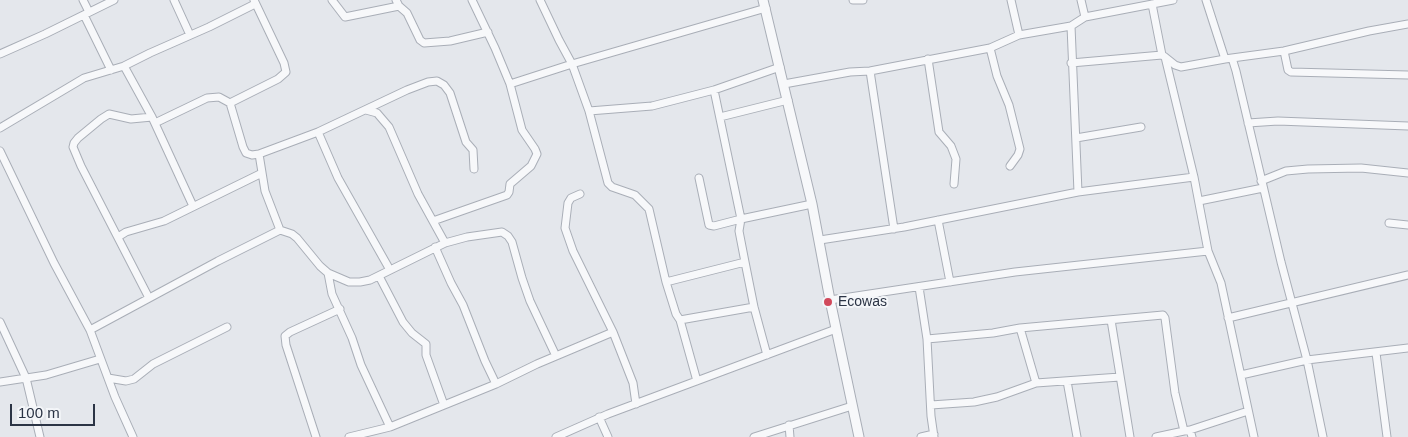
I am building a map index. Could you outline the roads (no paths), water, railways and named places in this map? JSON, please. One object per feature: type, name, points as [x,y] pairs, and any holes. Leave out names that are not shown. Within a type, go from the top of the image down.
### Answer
[{"type":"street","points":[[83,0],[86,13],[111,70]]},
{"type":"street","points":[[0,54],[114,0]]},
{"type":"street","points":[[174,0],[190,35]]},
{"type":"street","points":[[332,0],[345,17],[397,3],[407,13],[420,40],[424,43],[450,41],[488,32]]},
{"type":"street","points":[[433,221],[507,195],[510,184],[522,174],[536,158],[537,154],[522,130],[510,84],[472,0]]},
{"type":"street","points":[[540,0],[572,64],[589,111],[610,186],[635,195],[649,209],[666,282],[676,314],[680,320],[697,381]]},
{"type":"street","points":[[853,0],[862,0]]},
{"type":"street","points":[[1011,0],[1019,35]]},
{"type":"street","points":[[1081,0],[1085,17]]},
{"type":"street","points":[[784,84],[850,72],[870,71],[990,48],[1019,35],[1071,26],[1085,17],[1173,0]]},
{"type":"street","points":[[1206,0],[1228,58],[1248,124],[1307,360],[1323,437]]},
{"type":"street","points":[[0,128],[84,78],[124,66],[209,28],[255,2],[284,63],[286,72],[278,79],[230,103]]},
{"type":"street","points":[[510,84],[765,4],[820,240],[830,300],[859,437]]},
{"type":"street","points":[[1152,4],[1163,56],[1194,177],[1208,251],[1221,284],[1254,437]]},
{"type":"street","points":[[1071,63],[1163,56],[1181,67],[1228,58],[1284,51],[1408,24]]},
{"type":"street","points":[[1071,26],[1071,63],[1078,192]]},
{"type":"street","points":[[990,48],[997,76],[1009,105],[1020,149],[1018,156],[1010,166]]},
{"type":"street","points":[[1284,51],[1288,70],[1291,72],[1408,75]]},
{"type":"street","points":[[928,59],[939,132],[951,146],[956,159],[954,184]]},
{"type":"street","points":[[124,66],[153,120],[193,206]]},
{"type":"street","points":[[589,111],[652,106],[714,90],[780,67]]},
{"type":"street","points":[[870,71],[894,229]]},
{"type":"street","points":[[149,298],[80,166],[73,147],[74,143],[88,128],[109,114],[131,119],[153,120],[207,98],[219,97],[230,103],[245,151],[252,155],[318,132],[407,90],[428,82],[437,81],[444,85],[450,93],[466,142],[473,150],[474,169]]},
{"type":"street","points":[[714,90],[741,219],[739,231],[745,262],[754,307],[767,355]]},
{"type":"street","points":[[720,117],[788,100]]},
{"type":"street","points":[[377,113],[379,104]]},
{"type":"street","points":[[366,110],[377,113],[394,135],[418,194],[445,243]]},
{"type":"street","points":[[1248,124],[1278,121],[1408,126]]},
{"type":"street","points":[[1076,138],[1141,128]]},
{"type":"street","points":[[318,132],[343,187],[390,270]]},
{"type":"street","points":[[0,151],[50,255],[90,330],[100,359],[133,437]]},
{"type":"street","points":[[259,154],[266,191],[280,230]]},
{"type":"street","points":[[1199,201],[1262,184],[1286,171],[1361,168],[1408,173]]},
{"type":"street","points":[[118,237],[126,232],[164,221],[262,173]]},
{"type":"street","points":[[820,240],[894,229],[1078,192],[1194,177]]},
{"type":"street","points":[[699,178],[709,225],[714,226],[812,204]]},
{"type":"street","points":[[580,194],[571,198],[568,203],[565,228],[573,251],[613,332],[633,383],[636,404]]},
{"type":"street","points":[[938,220],[950,282]]},
{"type":"street","points":[[1389,223],[1408,225]]},
{"type":"street","points":[[90,330],[280,230],[285,230],[297,238],[328,273],[349,282],[360,282],[379,276],[445,243],[502,232],[512,242],[530,301],[556,356]]},
{"type":"street","points":[[435,247],[451,283],[464,305],[485,361],[496,384]]},
{"type":"street","points":[[830,300],[1015,272],[1208,251]]},
{"type":"street","points":[[666,282],[745,262]]},
{"type":"street","points":[[328,273],[329,285],[361,365],[390,427]]},
{"type":"street","points":[[1228,318],[1408,274]]},
{"type":"street","points":[[379,276],[403,322],[412,333],[426,344],[426,355],[444,405]]},
{"type":"street","points":[[919,288],[927,339],[934,436],[921,437]]},
{"type":"street","points":[[680,320],[754,307]]},
{"type":"street","points":[[316,437],[286,345],[286,336],[290,332],[340,309]]},
{"type":"street","points":[[927,339],[993,333],[1020,328],[1163,315],[1165,318],[1175,393],[1188,433]]},
{"type":"street","points":[[1111,320],[1130,437]]},
{"type":"street","points":[[0,322],[26,378],[40,437]]},
{"type":"street","points":[[108,378],[126,381],[134,379],[153,364],[227,327]]},
{"type":"street","points":[[1020,328],[1036,382]]},
{"type":"street","points":[[556,437],[599,418],[836,329]]},
{"type":"street","points":[[349,437],[390,427],[496,384],[613,332]]},
{"type":"street","points":[[1241,374],[1307,360],[1408,348]]},
{"type":"street","points":[[1376,353],[1387,437]]},
{"type":"street","points":[[0,382],[46,375],[100,359]]},
{"type":"street","points":[[931,405],[974,402],[997,397],[1036,382],[1120,377]]},
{"type":"street","points":[[1067,381],[1077,437]]},
{"type":"street","points":[[754,437],[852,406]]},
{"type":"street","points":[[1156,437],[1188,433],[1248,411]]},
{"type":"street","points":[[599,418],[608,437]]},
{"type":"street","points":[[789,425],[790,437]]},
{"type":"place","name":"Ecowas","points":[[828,302]]}]
